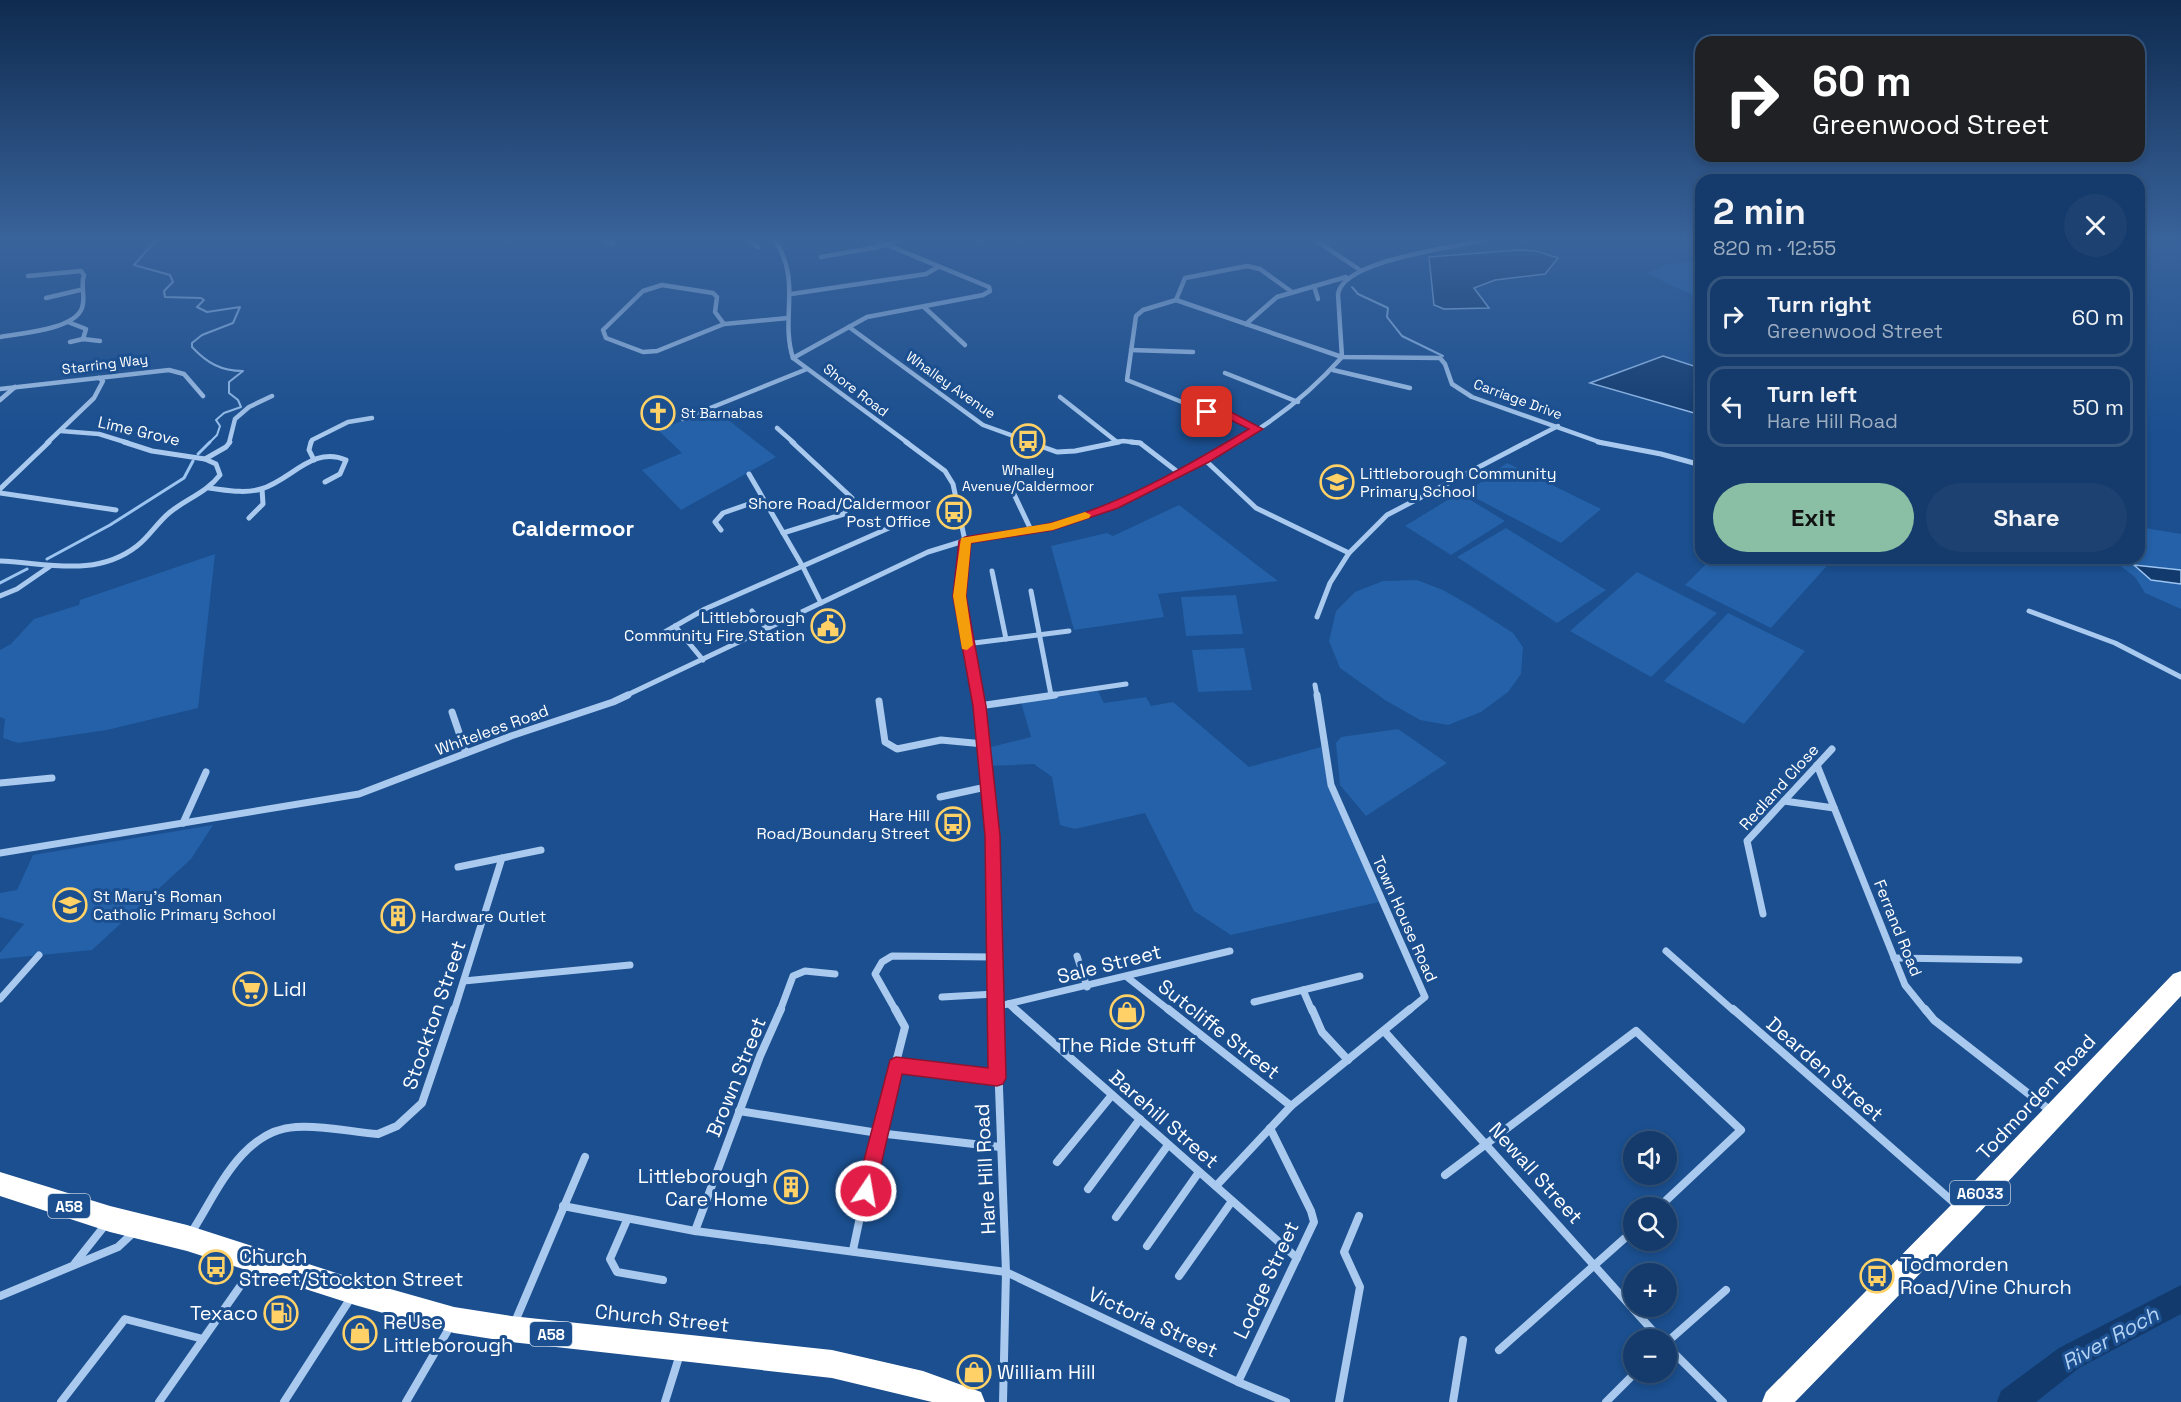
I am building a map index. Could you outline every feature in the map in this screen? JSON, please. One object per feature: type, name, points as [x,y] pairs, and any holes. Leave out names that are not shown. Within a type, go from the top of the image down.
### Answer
[{"type":"highway","name":"Todmorden Road","points":[[1776,1402],[1964,1211],[2181,981]]},
{"type":"highway","name":"A58","points":[[0,1184],[139,1227]]},
{"type":"highway","name":"Church Street","points":[[139,1227],[188,1238],[354,1292],[454,1320],[512,1329],[832,1364],[923,1385],[971,1402]]},
{"type":"street","points":[[0,337],[68,322],[81,311],[82,305]]},
{"type":"street","points":[[628,305],[603,330],[606,338],[643,352],[657,351],[724,324],[788,318]]},
{"type":"street","points":[[716,305],[715,312],[724,324]]},
{"type":"street","points":[[790,305],[788,344],[793,357],[867,317],[932,305]]},
{"type":"street","points":[[1159,305],[1139,312],[1127,380],[1207,412],[1227,414],[1257,429]]},
{"type":"street","points":[[1192,305],[1342,357],[1340,305]]},
{"type":"street","points":[[1246,324],[1267,305]]},
{"type":"street","points":[[924,307],[965,345]]},
{"type":"street","points":[[68,322],[86,329],[83,339]]},
{"type":"street","name":"Whalley Avenue","points":[[849,327],[983,425],[1057,452],[1075,451],[1117,442],[1140,444],[1179,473]]},
{"type":"street","points":[[70,342],[83,339],[100,341]]},
{"type":"street","points":[[1131,350],[1193,352]]},
{"type":"street","name":"Shore Road","points":[[793,357],[945,471],[953,484],[965,541]]},
{"type":"street","name":"Whitelees Road","points":[[0,853],[360,794],[466,753],[613,702],[928,552],[965,541],[1053,526],[1114,505],[1205,460],[1282,415],[1333,370],[1342,357]]},
{"type":"street","name":"Carriage Drive","points":[[1342,357],[1440,358],[1446,363],[1450,382],[1457,389],[1472,397],[1604,444],[1661,454],[1695,463]]},
{"type":"street","points":[[684,419],[807,369]]},
{"type":"street","name":"Starring Way","points":[[0,389],[169,370],[184,374],[203,396]]},
{"type":"street","points":[[1333,370],[1390,381],[1410,388]]},
{"type":"street","points":[[1225,374],[1298,402]]},
{"type":"street","points":[[0,491],[94,398],[104,382],[99,378]]},
{"type":"street","points":[[0,400],[15,387]]},
{"type":"street","points":[[205,459],[225,449],[232,442],[235,419],[272,396]]},
{"type":"street","points":[[1060,397],[1117,442]]},
{"type":"street","points":[[254,398],[260,402]]},
{"type":"street","points":[[314,460],[309,450],[312,440],[339,424],[357,418],[372,418]]},
{"type":"street","points":[[1317,617],[1330,583],[1349,553],[1387,515],[1558,426]]},
{"type":"street","points":[[777,428],[852,498],[844,514],[783,533]]},
{"type":"street","name":"Lime Grove","points":[[61,431],[99,434],[152,451],[205,459]]},
{"type":"street","points":[[209,489],[235,491],[262,489],[314,460],[328,456],[343,457],[346,460],[340,474],[326,482]]},
{"type":"street","points":[[0,561],[49,567],[86,568],[119,557],[137,546],[170,512],[209,489],[219,475],[219,469],[216,464],[205,459]]},
{"type":"street","points":[[1205,460],[1256,507],[1349,553]]},
{"type":"street","points":[[748,474],[803,567],[821,603]]},
{"type":"street","points":[[249,518],[263,504],[262,489]]},
{"type":"street","points":[[0,491],[116,510]]},
{"type":"street","points":[[1013,492],[1031,530]]},
{"type":"street","points":[[721,530],[715,522],[723,513],[763,499]]},
{"type":"street","points":[[663,633],[705,609],[898,524]]},
{"type":"street","name":"Hare Hill Road","points":[[965,541],[959,596],[966,644],[980,706],[992,836],[997,1078],[1006,1272],[1003,1402]]},
{"type":"street","points":[[0,596],[17,589],[49,567]]},
{"type":"street","points":[[992,571],[1006,639]]},
{"type":"street","points":[[1031,591],[1051,695]]},
{"type":"street","points":[[752,611],[767,629]]},
{"type":"street","points":[[2029,611],[2115,643],[2179,674]]},
{"type":"street","points":[[675,626],[703,660]]},
{"type":"street","points":[[966,644],[1069,631]]},
{"type":"street","points":[[980,706],[1126,684]]},
{"type":"street","name":"Town House Road","points":[[1216,1186],[1292,1106],[1425,997],[1331,784],[1315,685]]},
{"type":"street","points":[[879,701],[885,742],[897,749],[941,740],[984,744]]},
{"type":"street","points":[[452,712],[466,753]]},
{"type":"street","name":"Redland Close","points":[[1763,914],[1747,841],[1832,749]]},
{"type":"street","name":"Ferrand Road","points":[[1817,765],[1905,985],[1934,1020],[2055,1114]]},
{"type":"street","points":[[183,823],[206,772]]},
{"type":"street","points":[[0,783],[52,778]]},
{"type":"street","points":[[940,797],[986,787]]},
{"type":"street","points":[[1784,801],[1834,808]]},
{"type":"street","points":[[458,867],[541,850]]},
{"type":"street","name":"Stockton Street","points":[[188,1238],[246,1151],[261,1137],[280,1128],[299,1126],[378,1134],[395,1127],[411,1116],[422,1103],[464,981],[502,858]]},
{"type":"street","name":"Sale Street","points":[[995,1007],[1087,987],[1230,951]]},
{"type":"street","name":"Dearden Street","points":[[1666,951],[1964,1211]]},
{"type":"street","points":[[0,999],[39,955]]},
{"type":"street","points":[[853,1250],[878,1133],[905,1027],[875,974],[882,963],[892,956],[994,957]]},
{"type":"street","points":[[1077,956],[1087,987]]},
{"type":"street","points":[[1894,958],[2019,960]]},
{"type":"street","points":[[464,981],[630,965]]},
{"type":"street","name":"Brown Street","points":[[695,1231],[738,1111],[760,1056],[772,1033],[793,976],[805,970],[835,974]]},
{"type":"street","points":[[1254,1002],[1360,976]]},
{"type":"street","name":"Sutcliffe Street","points":[[1127,977],[1292,1106]]},
{"type":"street","points":[[1303,990],[1322,1032],[1348,1060]]},
{"type":"street","points":[[942,997],[995,994]]},
{"type":"street","name":"Barehill Street","points":[[1009,1004],[1297,1258]]},
{"type":"street","name":"Newall Street","points":[[1384,1031],[1651,1329]]},
{"type":"street","points":[[1445,1175],[1636,1031],[1741,1130],[1670,1197]]},
{"type":"street","points":[[896,1065],[997,1078]]},
{"type":"street","points":[[1057,1162],[1112,1095]]},
{"type":"street","points":[[738,1111],[878,1133],[1000,1147]]},
{"type":"street","points":[[1088,1189],[1140,1119]]},
{"type":"street","name":"Lodge Street","points":[[1238,1382],[1314,1222],[1311,1211],[1270,1128]]},
{"type":"street","points":[[1116,1217],[1168,1145]]},
{"type":"street","points":[[512,1329],[585,1157]]},
{"type":"street","points":[[1147,1246],[1199,1172]]},
{"type":"street","points":[[1179,1276],[1232,1201]]},
{"type":"street","name":"Victoria Street","points":[[563,1206],[627,1220],[695,1231],[853,1250],[1006,1272],[1238,1382],[1286,1402]]},
{"type":"street","points":[[1339,1402],[1360,1287],[1344,1252],[1359,1216]]},
{"type":"street","points":[[72,1266],[110,1219]]},
{"type":"street","points":[[627,1220],[610,1259],[617,1272],[663,1280]]},
{"type":"street","points":[[0,1296],[118,1247],[139,1227]]},
{"type":"street","points":[[1499,1350],[1623,1240]]},
{"type":"street","points":[[159,1402],[257,1261]]},
{"type":"street","points":[[1677,1334],[1726,1290]]},
{"type":"street","points":[[284,1402],[354,1292]]},
{"type":"street","points":[[61,1402],[125,1319],[203,1339]]},
{"type":"street","points":[[406,1402],[454,1320]]},
{"type":"street","points":[[1453,1402],[1463,1340]]},
{"type":"street","points":[[665,1402],[681,1348]]},
{"type":"street","points":[[1677,1355],[1723,1402]]},
{"type":"street","points":[[1606,1402],[1625,1383]]},
{"type":"shaded area","points":[[1435,305],[1487,305],[1489,308],[1444,309]]},
{"type":"shaded area","points":[[1663,356],[1695,366],[1695,413],[1590,383]]},
{"type":"shaded area","points":[[714,409],[776,457],[681,510],[642,470],[682,453],[658,430]]},
{"type":"shaded area","points":[[1507,463],[1601,509],[1561,543],[1466,493]]},
{"type":"shaded area","points":[[1459,493],[1505,521],[1451,555],[1405,526]]},
{"type":"shaded area","points":[[1179,505],[1278,581],[1158,594],[1164,617],[1074,630],[1051,546],[1107,533],[1113,536]]},
{"type":"shaded area","points":[[1506,528],[1606,590],[1557,623],[1457,557]]},
{"type":"shaded area","points":[[2145,528],[2181,534],[2181,609],[2145,593],[2135,577],[2118,564],[2145,564]]},
{"type":"shaded area","points":[[215,554],[198,708],[107,730],[18,743],[3,738],[5,719],[0,717],[0,650],[11,644],[34,619],[79,605],[80,600]]},
{"type":"shaded area","points":[[1706,564],[1829,564],[1771,628],[1685,585]]},
{"type":"shaded area","points":[[2134,565],[2181,570],[2181,584],[2151,580]]},
{"type":"shaded area","points":[[1637,572],[1717,613],[1651,677],[1570,631]]},
{"type":"shaded area","points":[[1417,580],[1443,590],[1471,606],[1513,633],[1523,647],[1521,674],[1508,692],[1481,712],[1448,725],[1420,720],[1385,700],[1340,668],[1329,641],[1336,611],[1355,592],[1383,581]]},
{"type":"shaded area","points":[[1236,595],[1243,634],[1186,636],[1181,597]]},
{"type":"shaded area","points":[[1728,613],[1805,651],[1744,724],[1664,681]]},
{"type":"shaded area","points":[[1244,648],[1252,690],[1198,692],[1192,650]]},
{"type":"shaded area","points":[[1098,691],[1104,703],[1146,697],[1151,706],[1173,702],[1249,767],[1321,747],[1329,787],[1379,902],[1231,935],[1194,911],[1145,813],[1075,829],[1060,825],[1052,777],[1034,764],[988,766],[987,748],[1031,737],[1021,702]]},
{"type":"shaded area","points":[[1398,729],[1447,763],[1366,816],[1340,785],[1336,743],[1341,737]]},
{"type":"shaded area","name":"St Mary's Roman Catholic Primary School","points":[[213,825],[191,859],[92,950],[0,959],[0,953],[24,924],[0,917],[0,893],[17,890],[33,855]]},
{"type":"waterway","points":[[198,454],[217,435],[220,426],[216,420],[224,413],[241,407],[238,400],[229,393],[229,382],[243,371],[228,370],[215,365],[192,347],[192,343],[202,335],[233,323],[240,307],[207,312],[197,307],[199,305]]},
{"type":"waterway","points":[[1382,305],[1388,308],[1387,317],[1402,336],[1443,356]]},
{"type":"waterway","points":[[47,559],[110,525],[184,478],[193,461]]},
{"type":"waterway","points":[[0,583],[27,569]]},
{"type":"waterway","name":"River Roch","points":[[2012,1402],[2069,1358],[2181,1299]]},
{"type":"slow traffic","points":[[967,645],[959,596],[965,541],[1053,526],[1085,515]]},
{"type":"place","name":"St Barnabas","points":[[658,413]]},
{"type":"place","name":"Whalley Avenue/Caldermoor","points":[[1028,441]]},
{"type":"place","name":"Littleborough Community Primary School","points":[[1337,482]]},
{"type":"place","name":"Shore Road/Caldermoor Post Office","points":[[954,512]]},
{"type":"place","name":"Littleborough Community Fire Station","points":[[828,626]]},
{"type":"place","name":"Hare Hill Road/Boundary Street","points":[[953,824]]},
{"type":"place","name":"St Mary's Roman Catholic Primary School","points":[[70,905]]},
{"type":"place","name":"Hardware Outlet","points":[[398,916]]},
{"type":"place","name":"Lidl","points":[[250,989]]},
{"type":"place","name":"The Ride Stuff","points":[[1127,1012]]},
{"type":"place","name":"Littleborough Care Home","points":[[791,1187]]},
{"type":"place","name":"Church Street/Stockton Street","points":[[216,1267]]},
{"type":"place","name":"Todmorden Road/Vine Church","points":[[1877,1276]]},
{"type":"place","name":"Texaco","points":[[281,1313]]},
{"type":"place","name":"ReUse Littleborough","points":[[360,1333]]},
{"type":"place","name":"William Hill","points":[[974,1372]]},
{"type":"district","name":"Caldermoor","points":[[573,528]]},
{"type":"route","points":[[866,1191],[896,1065],[997,1078],[992,836],[986,792],[980,706],[966,644],[959,596],[965,541],[1053,526],[1114,505],[1205,460],[1257,429],[1227,414],[1207,412]]}]
